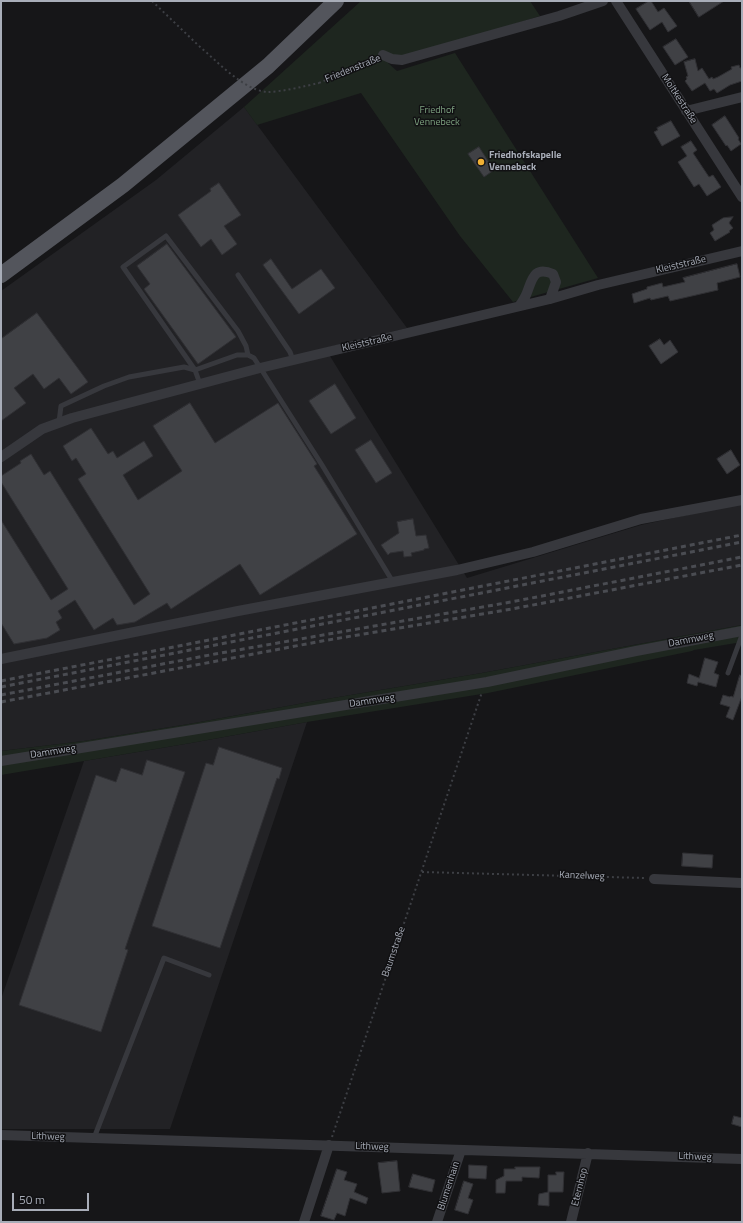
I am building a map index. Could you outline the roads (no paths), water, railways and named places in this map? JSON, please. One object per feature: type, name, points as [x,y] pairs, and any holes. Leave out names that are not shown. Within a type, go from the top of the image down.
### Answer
[{"type":"main road","points":[[1,275],[129,180],[268,66],[336,1]]},
{"type":"street","name":"Friedenstraße","points":[[383,55],[392,59],[402,60],[559,16],[603,1]]},
{"type":"street","name":"Moltkestraße","points":[[616,1],[742,197]]},
{"type":"street","points":[[686,111],[742,97]]},
{"type":"street","name":"Kleiststraße","points":[[1,457],[42,429],[59,422],[260,368],[550,299],[605,283],[742,250]]},
{"type":"street","points":[[519,306],[525,297],[532,277],[538,272],[547,271],[553,274],[556,282],[550,299]]},
{"type":"street","points":[[1,659],[238,611],[457,570],[533,552],[641,519],[742,500]]},
{"type":"street","name":"Dammweg","points":[[1,760],[487,682],[636,650],[742,631]]},
{"type":"street","points":[[654,879],[742,883]]},
{"type":"street","name":"Lithweg","points":[[1,1135],[742,1159]]},
{"type":"street","points":[[304,1222],[329,1145]]},
{"type":"street","name":"Blumenhain","points":[[437,1222],[461,1150]]},
{"type":"street","name":"Eternhop","points":[[571,1222],[588,1153]]},
{"type":"lane","points":[[200,384],[195,370],[123,267],[166,236],[238,331],[246,346],[248,354]]},
{"type":"lane","points":[[238,275],[290,352],[293,360]]},
{"type":"lane","points":[[59,422],[61,406],[129,377],[184,367],[195,370],[237,355],[248,354],[254,358],[394,582]]},
{"type":"lane","points":[[728,673],[742,635]]},
{"type":"lane","points":[[94,1138],[164,958],[209,975]]},
{"type":"railway","points":[[1,681],[742,535]]},
{"type":"railway","points":[[1,687],[742,542]]},
{"type":"railway","points":[[1,695],[215,654],[511,602],[742,557]]},
{"type":"railway","points":[[1,702],[322,641],[512,609],[742,565]]},
{"type":"place","name":"Friedhofskapelle Vennebeck","points":[[481,162]]},
{"type":"park label","name":"Friedhof Vennebeck","points":[[437,116]]}]
